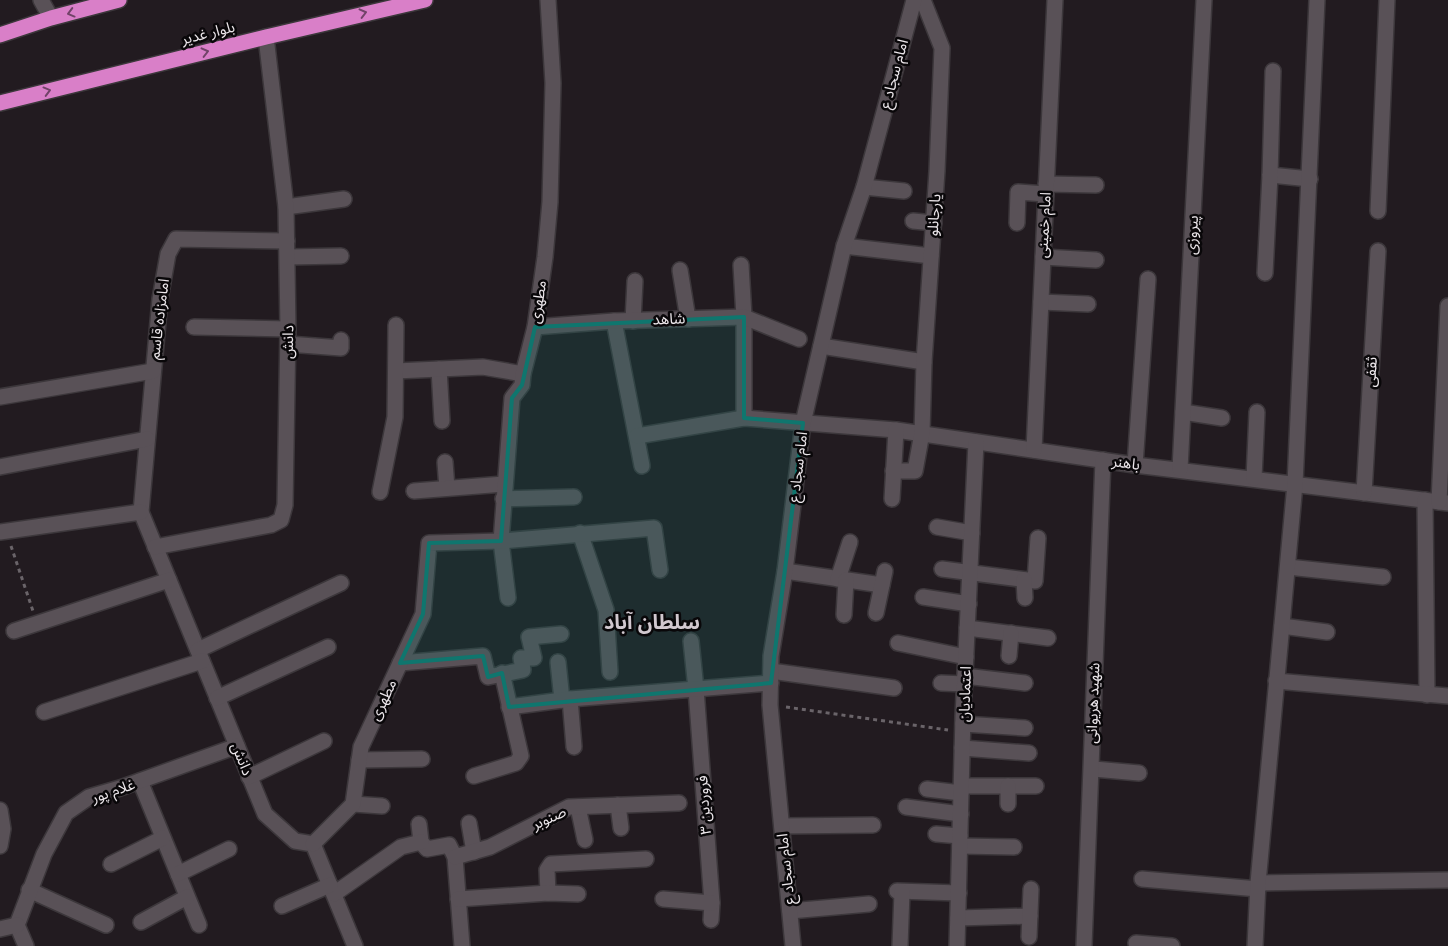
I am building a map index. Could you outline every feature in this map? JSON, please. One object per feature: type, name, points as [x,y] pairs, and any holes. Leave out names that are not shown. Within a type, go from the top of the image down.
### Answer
[{"type":"highway","points":[[0,35],[51,18],[118,0]]},
{"type":"highway","name":"بلوار غدیر","points":[[0,103],[424,0]]},
{"type":"street","points":[[41,0],[51,18]]},
{"type":"street","name":"مطهری","points":[[508,598],[501,540],[512,398],[522,385],[535,327],[545,257],[550,202],[553,83],[548,0]]},
{"type":"street","name":"امام سجاد ع","points":[[793,946],[770,705],[772,656],[785,571],[803,423],[844,246],[864,187],[914,0]]},
{"type":"street","name":"یارجانلو","points":[[893,471],[915,471],[922,433],[924,362],[938,171],[942,48],[923,0]]},
{"type":"street","name":"امام خمینی","points":[[1034,450],[1055,0]]},
{"type":"street","name":"پیروزی","points":[[1180,469],[1204,0]]},
{"type":"street","points":[[1255,946],[1258,886],[1295,484],[1317,0]]},
{"type":"street","points":[[1378,211],[1387,0]]},
{"type":"street","name":"دانش","points":[[156,547],[270,525],[281,520],[285,505],[288,336],[286,207],[266,37]]},
{"type":"street","points":[[1264,273],[1270,175],[1273,72]]},
{"type":"street","points":[[1270,175],[1310,179]]},
{"type":"street","points":[[1044,223],[1012,223],[1018,192],[1096,185]]},
{"type":"street","points":[[864,187],[904,191]]},
{"type":"street","points":[[286,207],[344,199]]},
{"type":"street","points":[[913,221],[934,223]]},
{"type":"street","name":"امامزاده قاسم","points":[[141,512],[160,299],[168,254],[176,240],[287,241]]},
{"type":"street","points":[[844,246],[932,256]]},
{"type":"street","name":"ثقفی","points":[[1364,493],[1378,251]]},
{"type":"street","points":[[288,257],[341,256]]},
{"type":"street","points":[[1043,257],[1096,260]]},
{"type":"street","points":[[741,265],[744,317],[744,418]]},
{"type":"street","points":[[680,270],[688,319]]},
{"type":"street","points":[[1136,465],[1148,279]]},
{"type":"street","points":[[633,320],[635,281]]},
{"type":"street","points":[[1041,302],[1088,304]]},
{"type":"street","points":[[1427,695],[1448,306]]},
{"type":"street","name":"شاهد","points":[[535,327],[633,320],[744,317],[799,339]]},
{"type":"street","points":[[614,321],[642,466]]},
{"type":"street","points":[[380,492],[395,417],[396,325]]},
{"type":"street","points":[[194,327],[288,336],[341,348],[341,340]]},
{"type":"street","points":[[821,346],[924,362]]},
{"type":"street","points":[[396,371],[483,367],[523,374]]},
{"type":"street","points":[[439,369],[442,421]]},
{"type":"street","points":[[0,397],[153,371]]},
{"type":"street","points":[[1183,412],[1222,418]]},
{"type":"street","points":[[1254,478],[1257,412]]},
{"type":"street","name":"باهنر","points":[[637,436],[744,418],[896,430],[1136,465],[1437,502]]},
{"type":"street","points":[[892,499],[896,430]]},
{"type":"street","points":[[0,467],[147,439]]},
{"type":"street","name":"اعتمادیان","points":[[957,946],[962,748],[976,442]]},
{"type":"street","name":"شهید هریوانی","points":[[1084,946],[1102,460]]},
{"type":"street","points":[[445,462],[447,488]]},
{"type":"street","points":[[414,490],[447,488],[574,497]]},
{"type":"street","points":[[3,531],[141,512]]},
{"type":"street","name":"دانش","points":[[141,512],[265,814],[295,841],[313,844]]},
{"type":"street","points":[[937,527],[972,533]]},
{"type":"street","points":[[501,540],[654,528],[660,570]]},
{"type":"street","points":[[580,533],[606,610],[610,672]]},
{"type":"street","points":[[942,569],[1035,581],[1038,538]]},
{"type":"street","name":"مطهری","points":[[353,804],[361,747],[423,614],[429,542],[501,540]]},
{"type":"street","points":[[844,615],[842,580],[850,542]]},
{"type":"street","points":[[1288,567],[1383,577]]},
{"type":"street","points":[[785,571],[842,580],[884,578],[876,612]]},
{"type":"street","points":[[14,631],[169,580]]},
{"type":"street","points":[[1024,580],[1025,598]]},
{"type":"street","points":[[44,712],[200,656],[340,583]]},
{"type":"street","points":[[923,596],[969,604]]},
{"type":"street","points":[[1282,626],[1327,632]]},
{"type":"street","points":[[967,628],[1048,638]]},
{"type":"street","points":[[1009,656],[1011,633]]},
{"type":"street","points":[[400,663],[484,656],[488,677],[523,670],[520,658],[534,658],[529,637],[561,634]]},
{"type":"street","name":"فروردین ۳","points":[[691,640],[712,903],[711,920]]},
{"type":"street","points":[[898,644],[966,657]]},
{"type":"street","points":[[217,698],[328,647]]},
{"type":"street","points":[[558,662],[574,747]]},
{"type":"street","points":[[474,776],[516,763],[521,756],[502,673]]},
{"type":"street","points":[[509,707],[566,699],[696,689],[771,677],[894,688]]},
{"type":"street","points":[[941,683],[965,680],[1025,682]]},
{"type":"street","points":[[1276,681],[1448,696]]},
{"type":"street","points":[[963,728],[1025,728]]},
{"type":"street","points":[[249,777],[324,741]]},
{"type":"street","name":"غلام پور","points":[[17,925],[44,854],[66,812],[89,797],[237,746]]},
{"type":"street","points":[[962,748],[1029,753]]},
{"type":"street","points":[[359,760],[422,759]]},
{"type":"street","points":[[1094,769],[1139,773]]},
{"type":"street","points":[[140,781],[199,925]]},
{"type":"street","points":[[1008,786],[1008,804]]},
{"type":"street","points":[[926,788],[961,790],[1036,786]]},
{"type":"street","name":"صنوبر","points":[[455,857],[490,847],[569,807],[679,802]]},
{"type":"street","points":[[355,946],[313,844],[353,804],[382,806]]},
{"type":"street","points":[[618,805],[621,828]]},
{"type":"street","points":[[578,806],[585,840]]},
{"type":"street","points":[[906,807],[961,814]]},
{"type":"street","points":[[0,810],[3,829],[0,846]]},
{"type":"street","points":[[469,823],[474,852]]},
{"type":"street","points":[[419,824],[421,842],[427,849],[449,845],[455,857],[462,946]]},
{"type":"street","points":[[782,826],[873,825]]},
{"type":"street","points":[[936,834],[960,841],[1014,847]]},
{"type":"street","points":[[111,864],[163,838]]},
{"type":"street","points":[[282,906],[332,890],[401,847],[421,842]]},
{"type":"street","points":[[178,874],[229,849]]},
{"type":"street","points":[[548,893],[547,870],[551,864],[646,859]]},
{"type":"street","points":[[1142,879],[1258,886],[1448,880]]},
{"type":"street","points":[[1028,937],[1031,889]]},
{"type":"street","points":[[29,890],[106,925]]},
{"type":"street","points":[[900,946],[900,892],[959,893]]},
{"type":"street","points":[[458,899],[548,893],[578,894]]},
{"type":"street","points":[[141,922],[187,896]]},
{"type":"street","points":[[663,899],[712,903]]},
{"type":"street","points":[[790,911],[869,904]]},
{"type":"street","points":[[958,918],[1030,916]]},
{"type":"street","points":[[0,929],[17,925],[26,946]]},
{"type":"street","points":[[1136,943],[1172,946]]},
{"type":"path","points":[[3,531],[37,623]]},
{"type":"path","points":[[770,705],[963,728]]},
{"type":"highlighted area","points":[[744,317],[744,418],[803,423],[771,683],[509,707],[502,673],[488,677],[483,656],[400,663],[423,614],[429,543],[501,541],[512,398],[522,385],[535,327]]},
{"type":"district","name":"سلطان آباد","points":[[652,622]]}]
